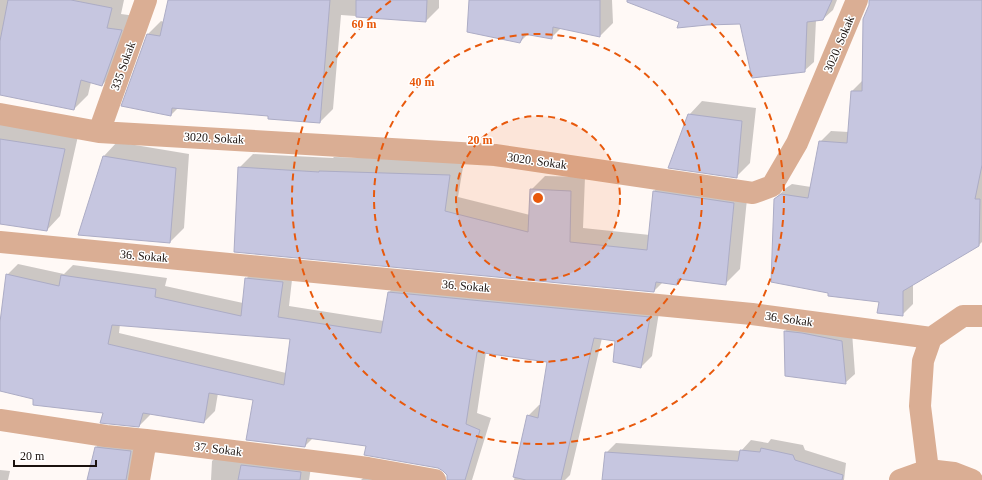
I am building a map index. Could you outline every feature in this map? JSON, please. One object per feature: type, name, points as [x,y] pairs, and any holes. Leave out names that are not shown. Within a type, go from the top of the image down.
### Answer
[{"type":"street","name":"335 Sokak","points":[[99,132],[146,0]]},
{"type":"street","name":"3020. Sokak","points":[[0,114],[99,132],[495,155],[753,193],[772,186],[797,143],[857,0]]},
{"type":"street","name":"36. Sokak","points":[[0,242],[752,314],[932,338]]},
{"type":"street","points":[[928,470],[920,406],[923,361],[932,338],[963,316],[982,316]]},
{"type":"street","name":"37. Sokak","points":[[0,420],[106,436],[368,468],[435,480]]},
{"type":"street","points":[[139,480],[146,440]]},
{"type":"street","points":[[900,480],[928,470],[954,472],[972,480]]},
{"type":"building","points":[[8,0],[71,0],[112,8],[107,28],[122,30],[102,86],[81,80],[74,110],[0,95],[0,41]]},
{"type":"building","points":[[168,0],[330,0],[320,123],[268,119],[268,116],[172,108],[171,116],[121,106],[147,34],[160,36]]},
{"type":"building","points":[[356,0],[427,0],[426,22],[356,17]]},
{"type":"building","points":[[469,0],[600,0],[600,37],[553,27],[552,39],[524,34],[520,43],[467,32]]},
{"type":"building","points":[[627,0],[832,0],[823,20],[807,22],[805,72],[752,78],[740,24],[677,28],[679,22],[627,2]]},
{"type":"building","points":[[869,0],[982,0],[982,165],[975,199],[980,199],[979,246],[903,291],[903,316],[877,313],[879,302],[828,296],[828,293],[771,282],[774,199],[781,194],[808,198],[819,141],[847,143],[851,91],[862,91],[863,19],[869,5]]},
{"type":"building","points":[[688,114],[742,121],[737,178],[668,168]]},
{"type":"building","points":[[0,139],[65,149],[47,231],[0,224]]},
{"type":"building","points":[[103,156],[176,168],[170,243],[78,235]]},
{"type":"building","points":[[238,167],[319,172],[450,175],[445,211],[528,232],[530,189],[571,191],[570,242],[647,250],[653,191],[734,203],[726,285],[678,279],[677,285],[656,282],[654,292],[234,252]]},
{"type":"building","points":[[6,274],[59,286],[61,275],[156,289],[155,297],[241,316],[245,278],[283,282],[278,317],[381,333],[388,292],[650,317],[641,368],[613,362],[615,341],[594,338],[561,480],[526,480],[513,477],[527,415],[538,418],[547,362],[477,352],[466,424],[480,430],[465,480],[447,480],[447,475],[438,468],[364,455],[366,446],[307,438],[305,447],[246,440],[253,400],[209,393],[204,423],[143,413],[139,427],[100,423],[103,413],[33,405],[33,399],[0,391],[0,322]],"holes":[[[112,325],[290,339],[284,385],[108,344]]]},
{"type":"building","points":[[784,331],[842,341],[846,384],[785,376]]},
{"type":"building","points":[[95,447],[131,451],[126,480],[87,480]]},
{"type":"building","points":[[761,448],[793,455],[795,460],[843,475],[842,480],[602,480],[605,452],[738,461],[740,450],[760,452]]},
{"type":"building","points":[[241,465],[301,472],[300,480],[238,480]]}]
